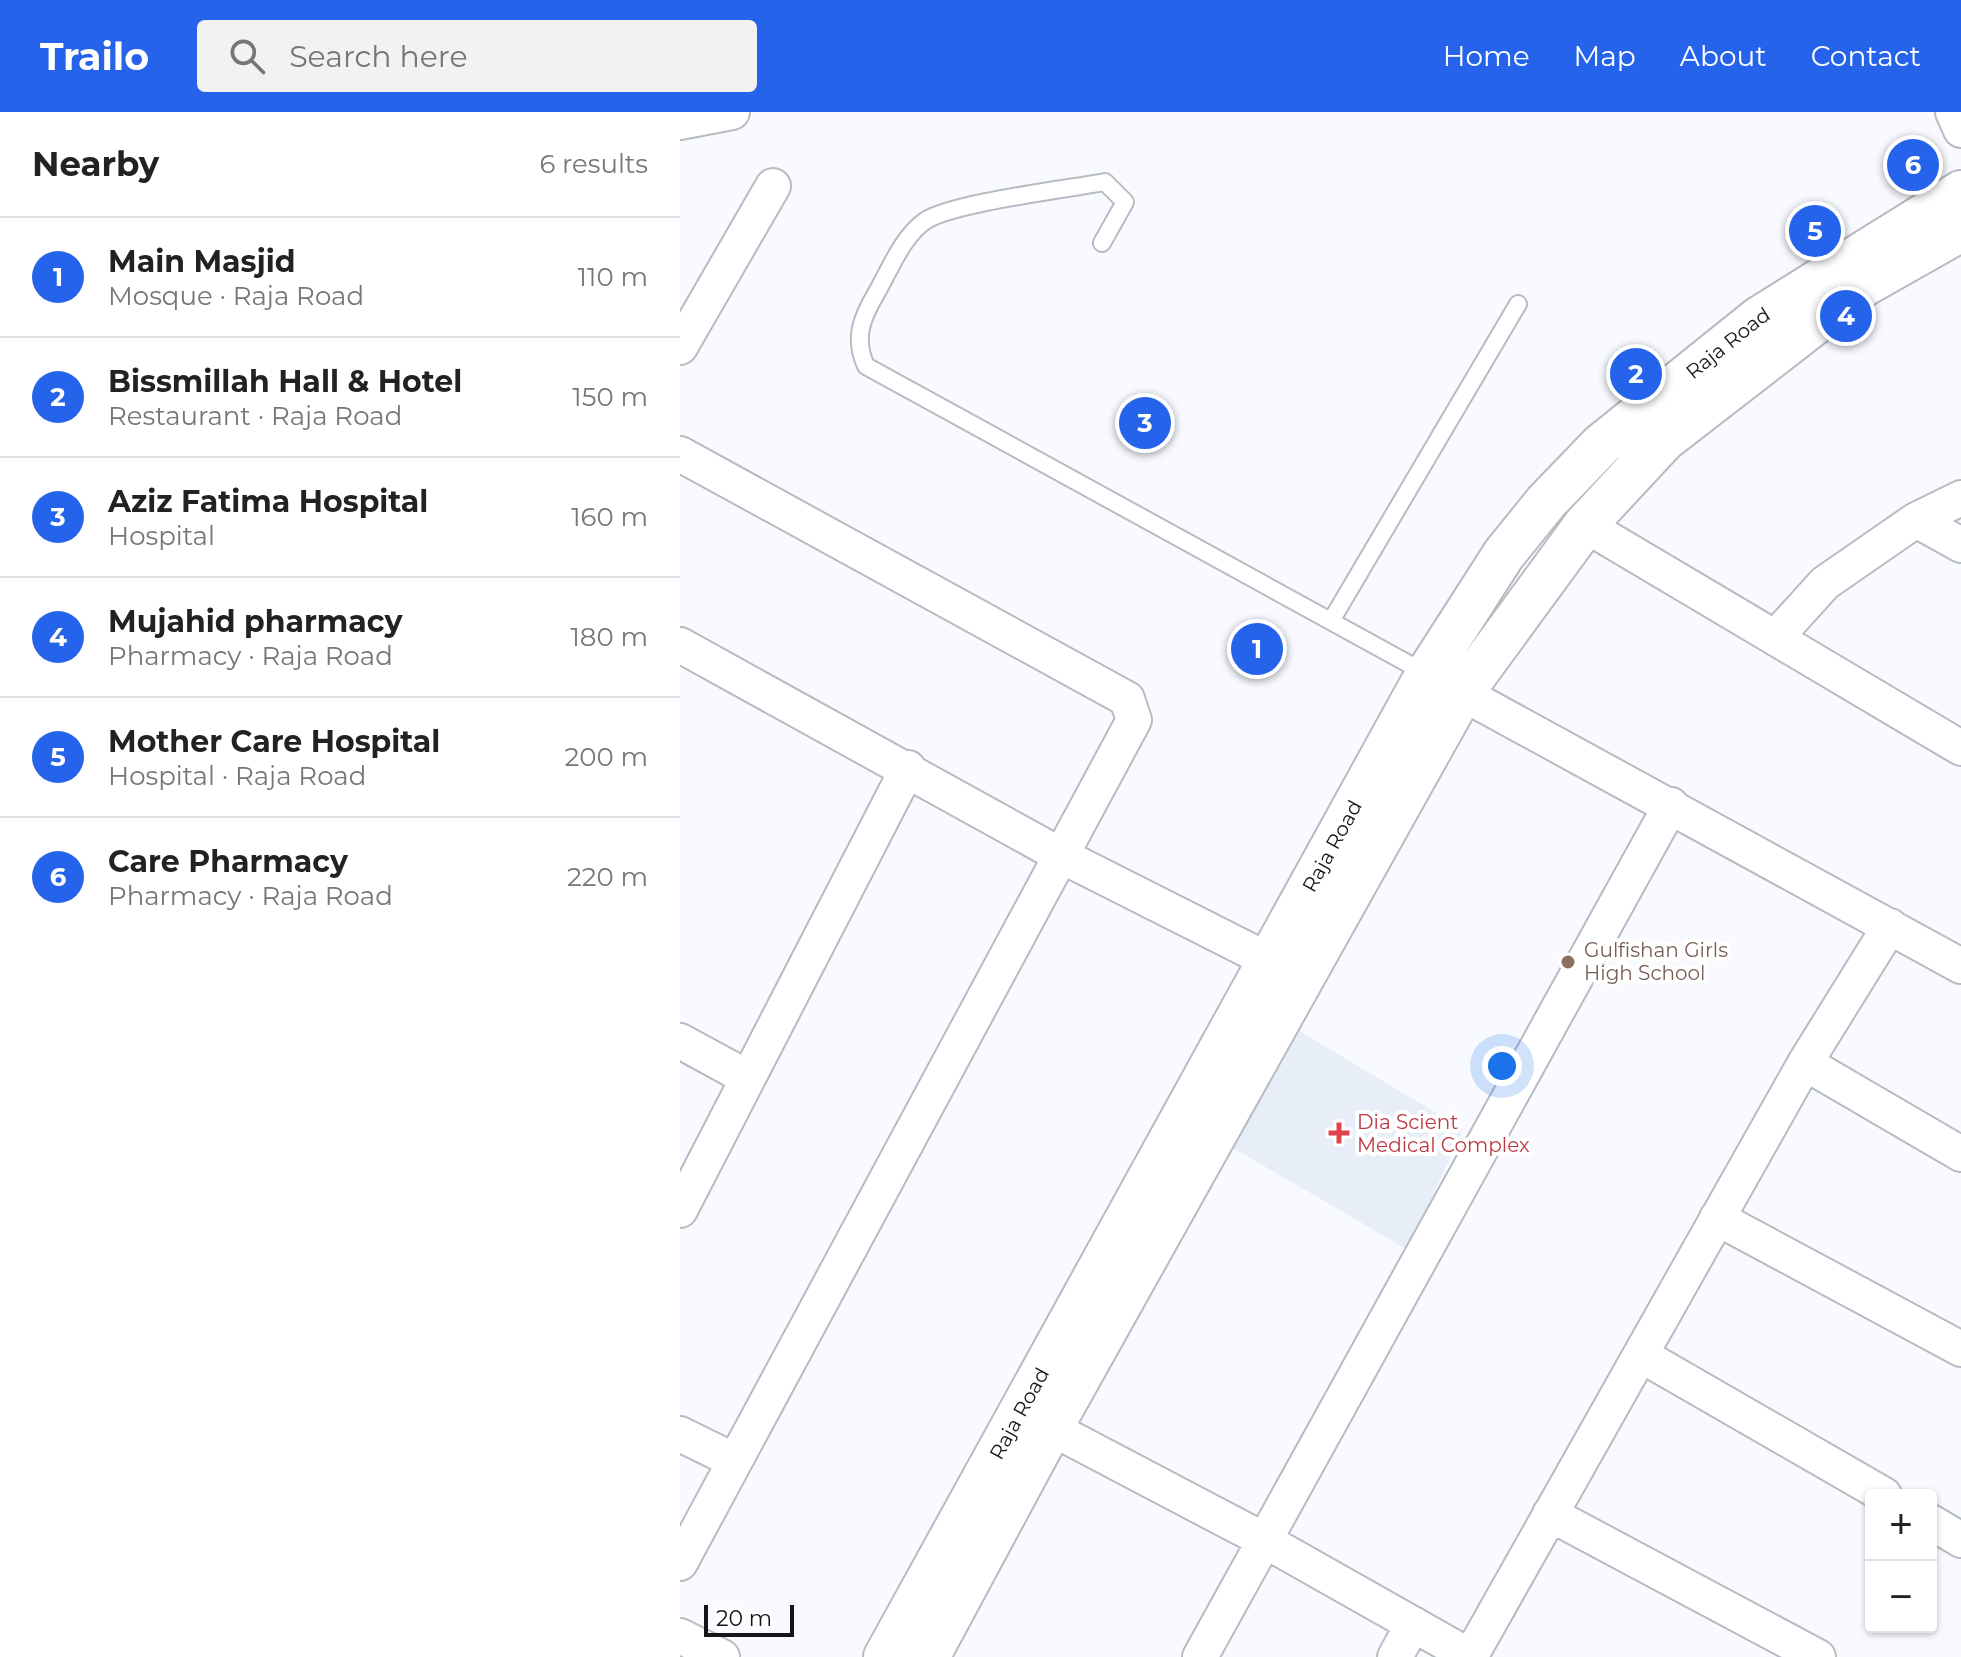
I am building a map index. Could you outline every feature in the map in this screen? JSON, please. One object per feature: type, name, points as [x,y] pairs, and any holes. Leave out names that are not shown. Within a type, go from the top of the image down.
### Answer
[{"type":"street","points":[[680,122],[732,112]]},
{"type":"street","points":[[1953,112],[1961,130]]},
{"type":"street","points":[[680,347],[773,186]]},
{"type":"street","name":"Raja Road","points":[[928,1657],[1445,683],[1504,554],[1546,502],[1601,445],[1759,318],[1961,192]]},
{"type":"street","name":"Raja Road","points":[[885,1657],[1270,961],[1445,683],[1664,440],[1864,285],[1961,230]]},
{"type":"street","points":[[680,454],[1127,699],[1134,720],[680,1563]]},
{"type":"street","points":[[1775,638],[1825,583],[1916,520],[1961,498]]},
{"type":"street","points":[[1916,520],[1961,545]]},
{"type":"street","points":[[1585,525],[1961,748]]},
{"type":"street","points":[[680,645],[908,768],[1060,855],[1270,961]]},
{"type":"street","points":[[1445,683],[1961,966]]},
{"type":"street","points":[[680,1210],[908,768]]},
{"type":"street","points":[[1200,1657],[1671,805]]},
{"type":"street","points":[[1051,1428],[1264,1540],[1471,1657],[1805,1063],[1890,926]]},
{"type":"street","points":[[680,1041],[748,1078]]},
{"type":"street","points":[[1805,1063],[1961,1154]]},
{"type":"street","points":[[1717,1218],[1961,1349]]},
{"type":"street","points":[[1641,1355],[1874,1489]]},
{"type":"street","points":[[680,1434],[735,1461]]},
{"type":"street","points":[[1550,1514],[1818,1657]]},
{"type":"street","points":[[1937,1526],[1961,1540]]},
{"type":"street","points":[[1395,1657],[1413,1624]]},
{"type":"street","points":[[680,1636],[722,1657]]},
{"type":"lane","points":[[1102,243],[1125,202],[1105,182],[962,209],[925,221],[901,249],[860,322],[860,352],[866,366],[1445,683]]},
{"type":"lane","points":[[1331,621],[1518,304]]},
{"type":"shaded area","name":"Dia Scient Medical Complex","points":[[1280,1019],[1463,1129],[1408,1250],[1214,1137]]},
{"type":"place","name":"Care Pharmacy","points":[[1913,165]]},
{"type":"place","name":"Mother Care Hospital","points":[[1815,231]]},
{"type":"place","name":"Mujahid pharmacy","points":[[1846,316]]},
{"type":"place","name":"Bissmillah Hall & Hotel","points":[[1636,374]]},
{"type":"place","name":"Aziz Fatima Hospital","points":[[1145,423]]},
{"type":"place","name":"Main Masjid","points":[[1257,649]]},
{"type":"place","name":"Gulfishan Girls High School","points":[[1568,962]]},
{"type":"place","name":"Dia Scient Medical Complex","points":[[1339,1133]]}]
